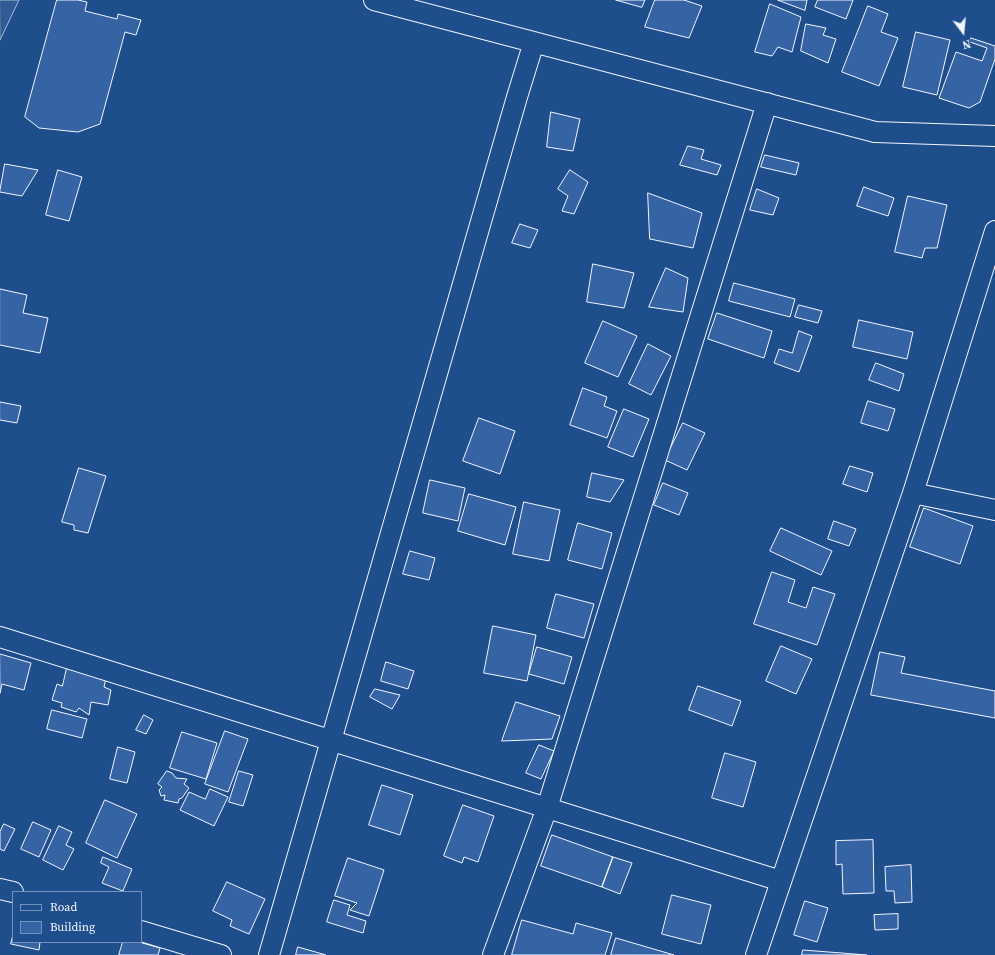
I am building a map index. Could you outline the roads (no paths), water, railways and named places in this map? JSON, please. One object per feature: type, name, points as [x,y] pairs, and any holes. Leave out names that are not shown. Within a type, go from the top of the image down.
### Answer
[{"type":"street","points":[[374,0],[876,132],[995,136]]},
{"type":"street","points":[[269,955],[534,42]]},
{"type":"street","points":[[493,955],[546,808],[766,103]]},
{"type":"street","points":[[756,955],[913,493],[995,231]]},
{"type":"street","points":[[913,493],[995,510]]},
{"type":"street","points":[[0,637],[780,881]]},
{"type":"street","points":[[0,889],[12,892]]},
{"type":"street","points":[[142,931],[221,955]]}]
